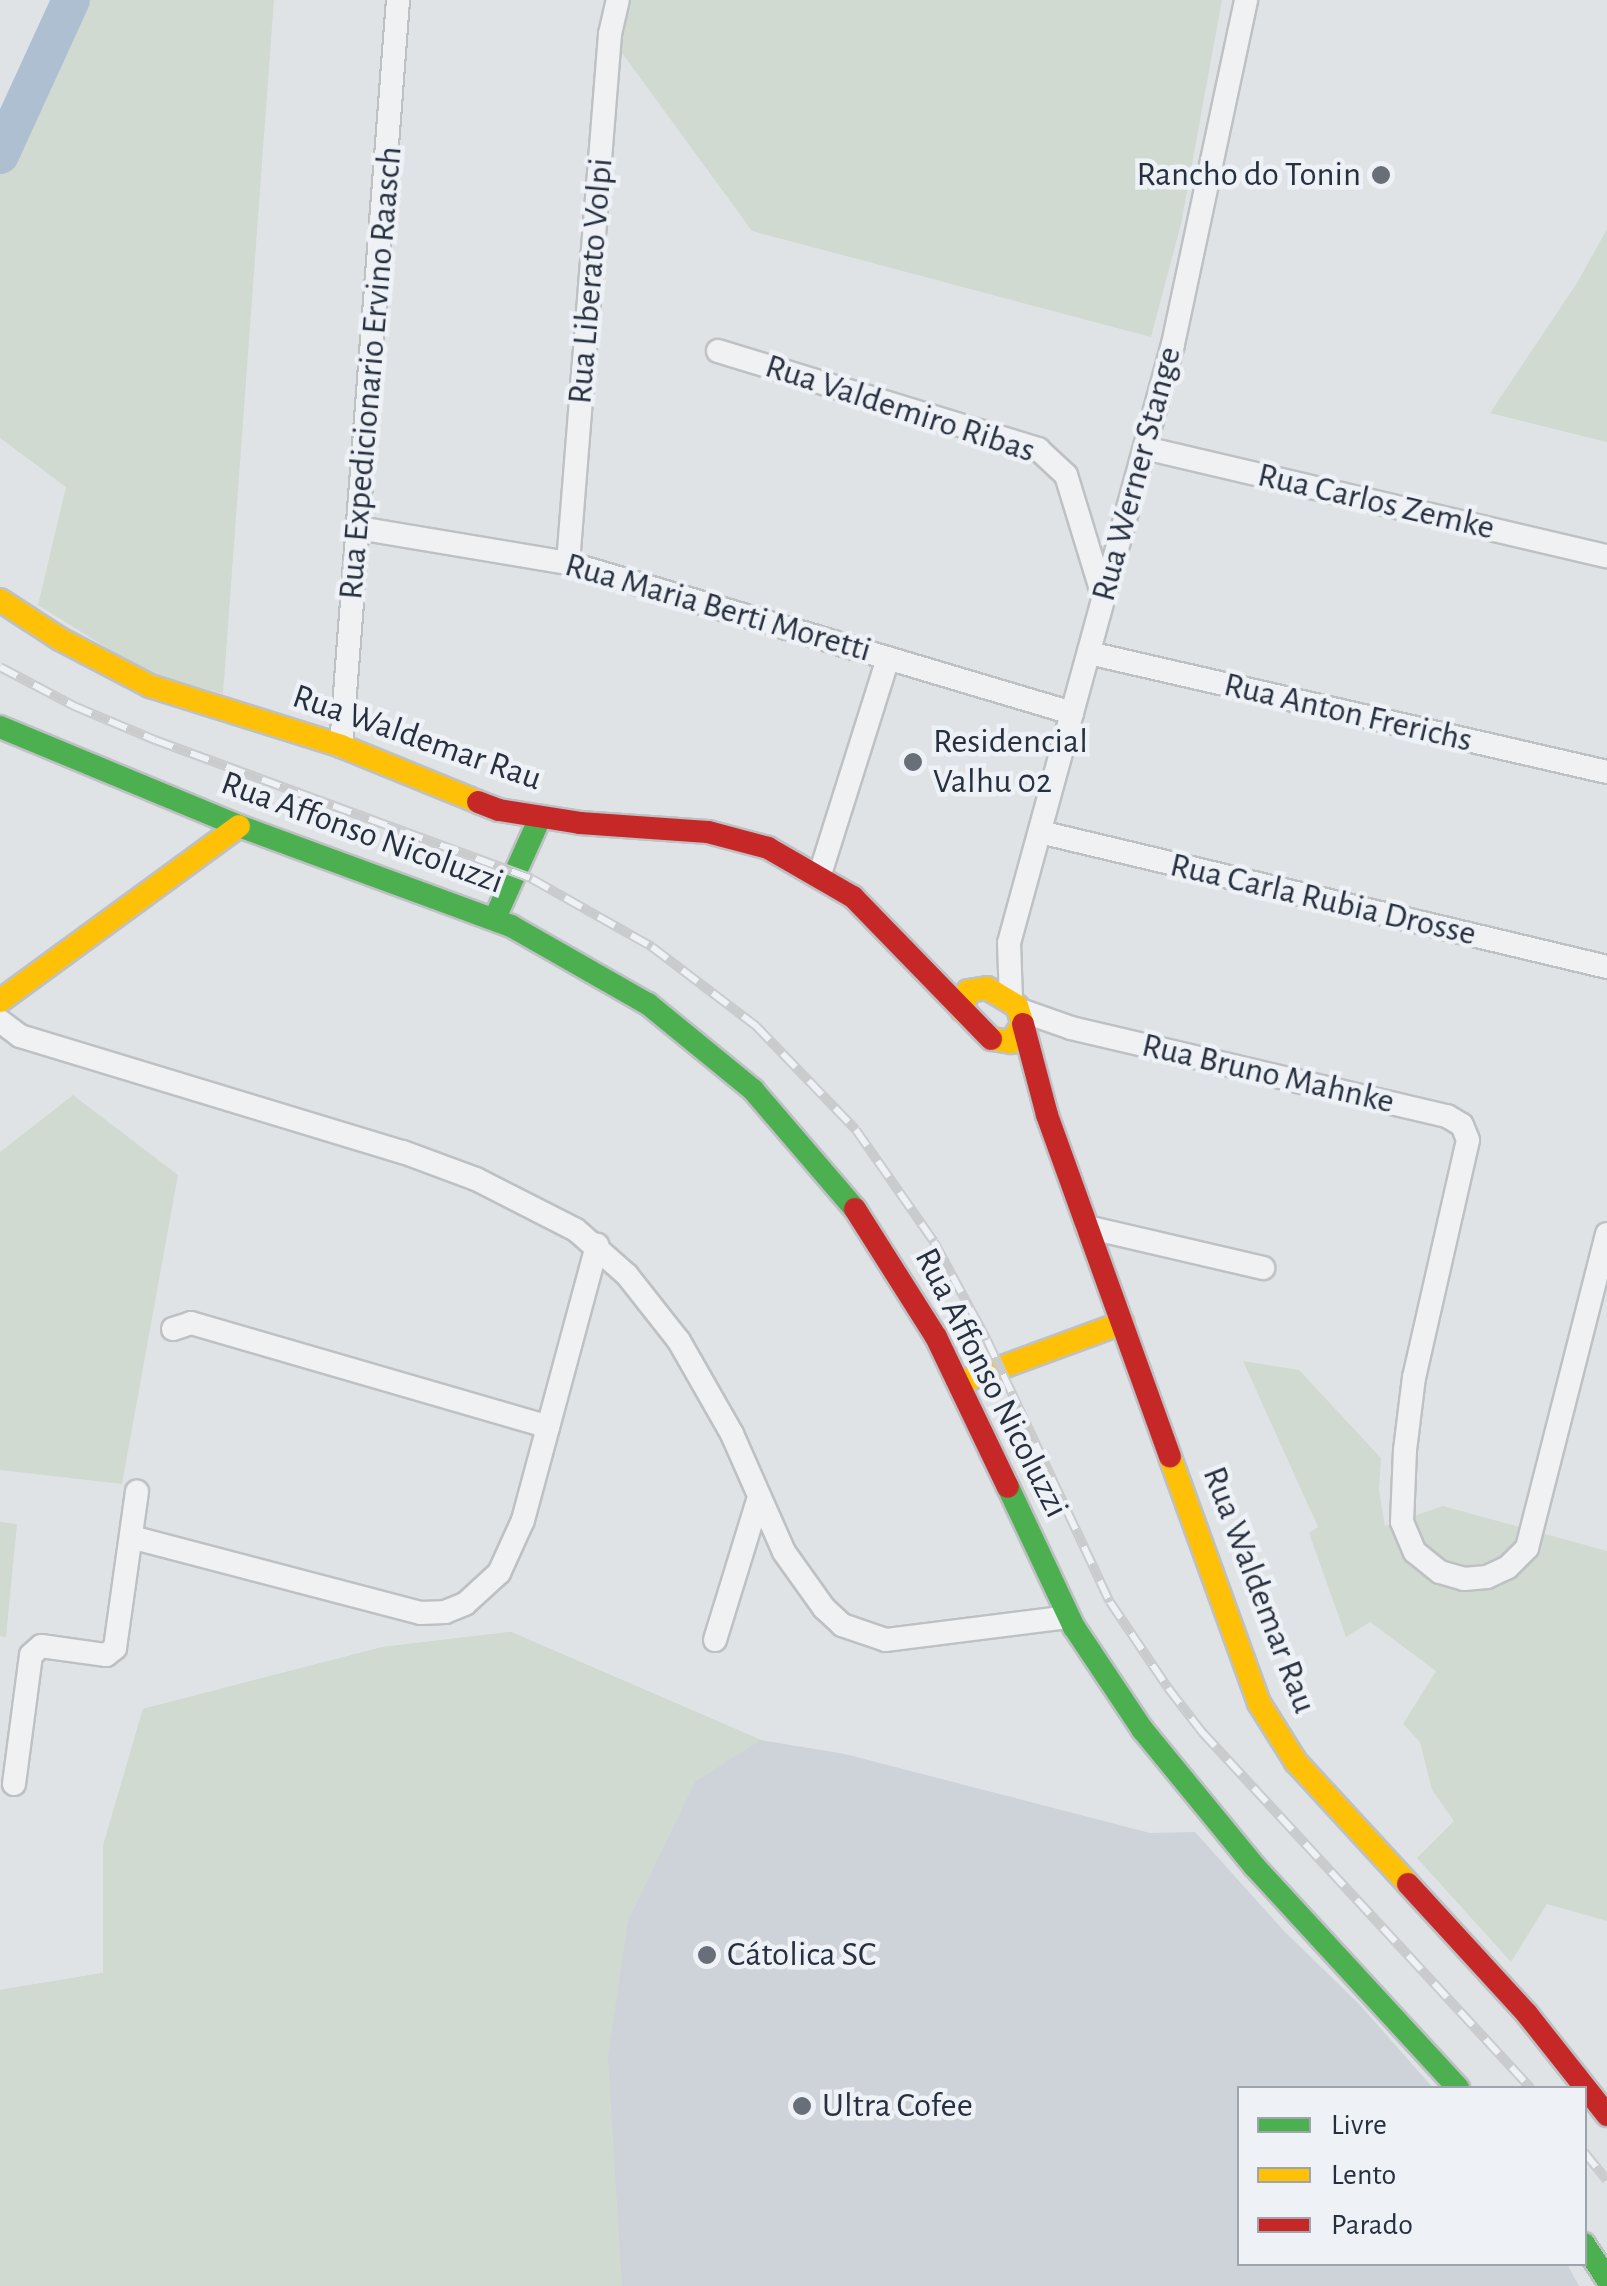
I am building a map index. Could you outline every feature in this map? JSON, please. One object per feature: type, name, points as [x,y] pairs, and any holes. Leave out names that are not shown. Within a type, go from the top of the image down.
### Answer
[{"type":"street","name":"Rua Expedicionario Ervino Raasch","points":[[341,746],[398,0]]},
{"type":"street","name":"Rua Liberato Volpi","points":[[568,562],[608,54],[618,0]]},
{"type":"street","name":"Rua Werner Stange","points":[[976,988],[1008,944],[1089,653],[1196,249],[1246,0]]},
{"type":"street","name":"Rua Valdemiro Ribas","points":[[718,351],[1038,449],[1066,475],[1104,598]]},
{"type":"street","name":"Rua Carlos Zemke","points":[[1144,448],[1607,556]]},
{"type":"street","name":"Rua Maria Berti Moretti","points":[[358,528],[568,562],[1072,713]]},
{"type":"street","name":"Rua Waldemar Rau","points":[[0,600],[60,640],[150,686],[341,746],[500,810],[540,818],[728,836],[768,848],[820,874],[853,897],[918,960],[1045,1108]]},
{"type":"street","name":"Rua Anton Frerichs","points":[[1089,653],[1607,772]]},
{"type":"street","points":[[820,874],[888,658]]},
{"type":"street","name":"Rua Affonso Nicoluzzi","points":[[0,728],[239,826],[496,918],[548,943],[648,1004],[754,1090],[846,1195],[907,1288],[959,1383],[1072,1622],[1184,1782],[1456,2086]]},
{"type":"street","points":[[496,918],[540,818]]},
{"type":"street","points":[[0,1001],[239,826]]},
{"type":"street","name":"Rua Carla Rubia Drosse","points":[[1040,832],[1607,968]]},
{"type":"street","name":"Rua Werner Stange","points":[[1008,944],[1019,1022]]},
{"type":"street","name":"Rua Waldemar Rau","points":[[918,960],[976,988],[1019,1022],[1045,1108],[1247,1674],[1277,1736],[1322,1792],[1527,2014],[1583,2086]]},
{"type":"street","points":[[962,1010],[964,998],[976,988]]},
{"type":"street","points":[[0,1021],[20,1036],[403,1152],[476,1179],[534,1205],[597,1244],[653,1306],[705,1381],[784,1552],[824,1608],[842,1625],[864,1635],[914,1638],[1072,1622]]},
{"type":"street","points":[[987,1038],[1004,1043],[1019,1022]]},
{"type":"street","name":"Rua Bruno Mahnke","points":[[1019,1022],[1070,1028],[1448,1116],[1462,1125],[1468,1140],[1414,1377],[1403,1498],[1402,1522],[1415,1552],[1440,1572],[1464,1579],[1487,1577],[1508,1567],[1527,1548],[1607,1234]]},
{"type":"street","points":[[1087,1227],[1263,1268]]},
{"type":"street","points":[[131,1537],[420,1612],[445,1612],[465,1604],[499,1573],[524,1520],[597,1244]]},
{"type":"street","points":[[173,1330],[191,1323],[548,1428]]},
{"type":"street","points":[[959,1383],[1122,1323]]},
{"type":"street","points":[[14,1784],[31,1655],[41,1646],[106,1655],[115,1648],[138,1492]]},
{"type":"street","points":[[715,1640],[758,1500]]},
{"type":"street","points":[[918,1649],[1072,1622]]},
{"type":"street","name":"Rua Waldemar Rau","points":[[1587,2090],[1607,2116]]},
{"type":"street","points":[[1587,2249],[1607,2279]]},
{"type":"shaded area","points":[[71,0],[274,0],[223,694],[144,671],[38,605],[66,487],[0,438],[0,129],[12,129]]},
{"type":"shaded area","points":[[628,0],[1222,0],[1181,224],[1151,337],[752,231],[614,42]]},
{"type":"shaded area","points":[[1607,229],[1607,442],[1490,413],[1577,283]]},
{"type":"shaded area","points":[[73,1095],[178,1175],[122,1484],[0,1470],[0,1152]]},
{"type":"shaded area","points":[[1243,1361],[1299,1370],[1381,1458],[1379,1490],[1385,1526],[1443,1506],[1607,1551],[1607,1921],[1547,1904],[1511,1962],[1417,1858],[1454,1821],[1432,1790],[1420,1742],[1403,1724],[1436,1671],[1370,1622],[1346,1637],[1309,1533],[1318,1527]]},
{"type":"shaded area","points":[[0,1522],[17,1524],[6,1637],[0,1636]]},
{"type":"shaded area","name":"Cátolica SC","points":[[511,1632],[761,1740],[845,1754],[1150,1833],[1195,1832],[1284,1931],[1361,2006],[1431,2086],[1237,2086],[1237,2266],[1568,2266],[1579,2286],[0,2286],[0,1990],[103,1973],[103,1846],[143,1709],[383,1647]]},
{"type":"shaded area","points":[[511,1632],[761,1740],[695,1782],[628,1921],[608,2057],[622,2286],[0,2286],[0,1990],[103,1973],[103,1846],[143,1709],[383,1647]]},
{"type":"waterway","points":[[0,155],[71,0]]},
{"type":"railway","points":[[0,667],[74,706],[155,740],[532,879],[652,947],[756,1026],[856,1130],[934,1242],[987,1340],[1110,1602],[1168,1688],[1202,1732],[1529,2086]]},
{"type":"railway","points":[[1587,2156],[1607,2180]]},
{"type":"traffic: fast","points":[[0,727],[239,826],[511,926],[648,1004],[753,1090],[855,1209]]},
{"type":"traffic: fast","points":[[495,918],[540,818]]},
{"type":"traffic: fast","points":[[1008,1487],[1074,1627],[1142,1729],[1255,1867],[1456,2086]]},
{"type":"traffic: fast","points":[[1587,2249],[1607,2279]]},
{"type":"traffic: slow","points":[[0,600],[60,639],[150,686],[341,746],[478,802]]},
{"type":"traffic: slow","points":[[0,1001],[239,826]]},
{"type":"traffic: slow","points":[[962,1010],[968,991],[987,988],[1017,1006],[1023,1024],[1011,1042],[991,1039]]},
{"type":"traffic: slow","points":[[959,1383],[1122,1323]]},
{"type":"traffic: slow","points":[[1170,1457],[1259,1703],[1296,1762],[1408,1884]]},
{"type":"traffic: jam","points":[[478,802],[499,810],[580,823],[708,832],[768,848],[853,897],[991,1039]]},
{"type":"traffic: jam","points":[[1023,1024],[1047,1115],[1170,1457]]},
{"type":"traffic: jam","points":[[855,1209],[936,1337],[1008,1487]]},
{"type":"traffic: jam","points":[[1408,1884],[1527,2014],[1584,2086]]},
{"type":"traffic: jam","points":[[1587,2090],[1607,2115]]},
{"type":"place","name":"Rancho do Tonin","points":[[1381,175]]},
{"type":"place","name":"Residencial Valhu 02","points":[[913,762]]},
{"type":"place","name":"Cátolica SC","points":[[707,1955]]},
{"type":"place","name":"Ultra Cofee","points":[[802,2106]]}]
